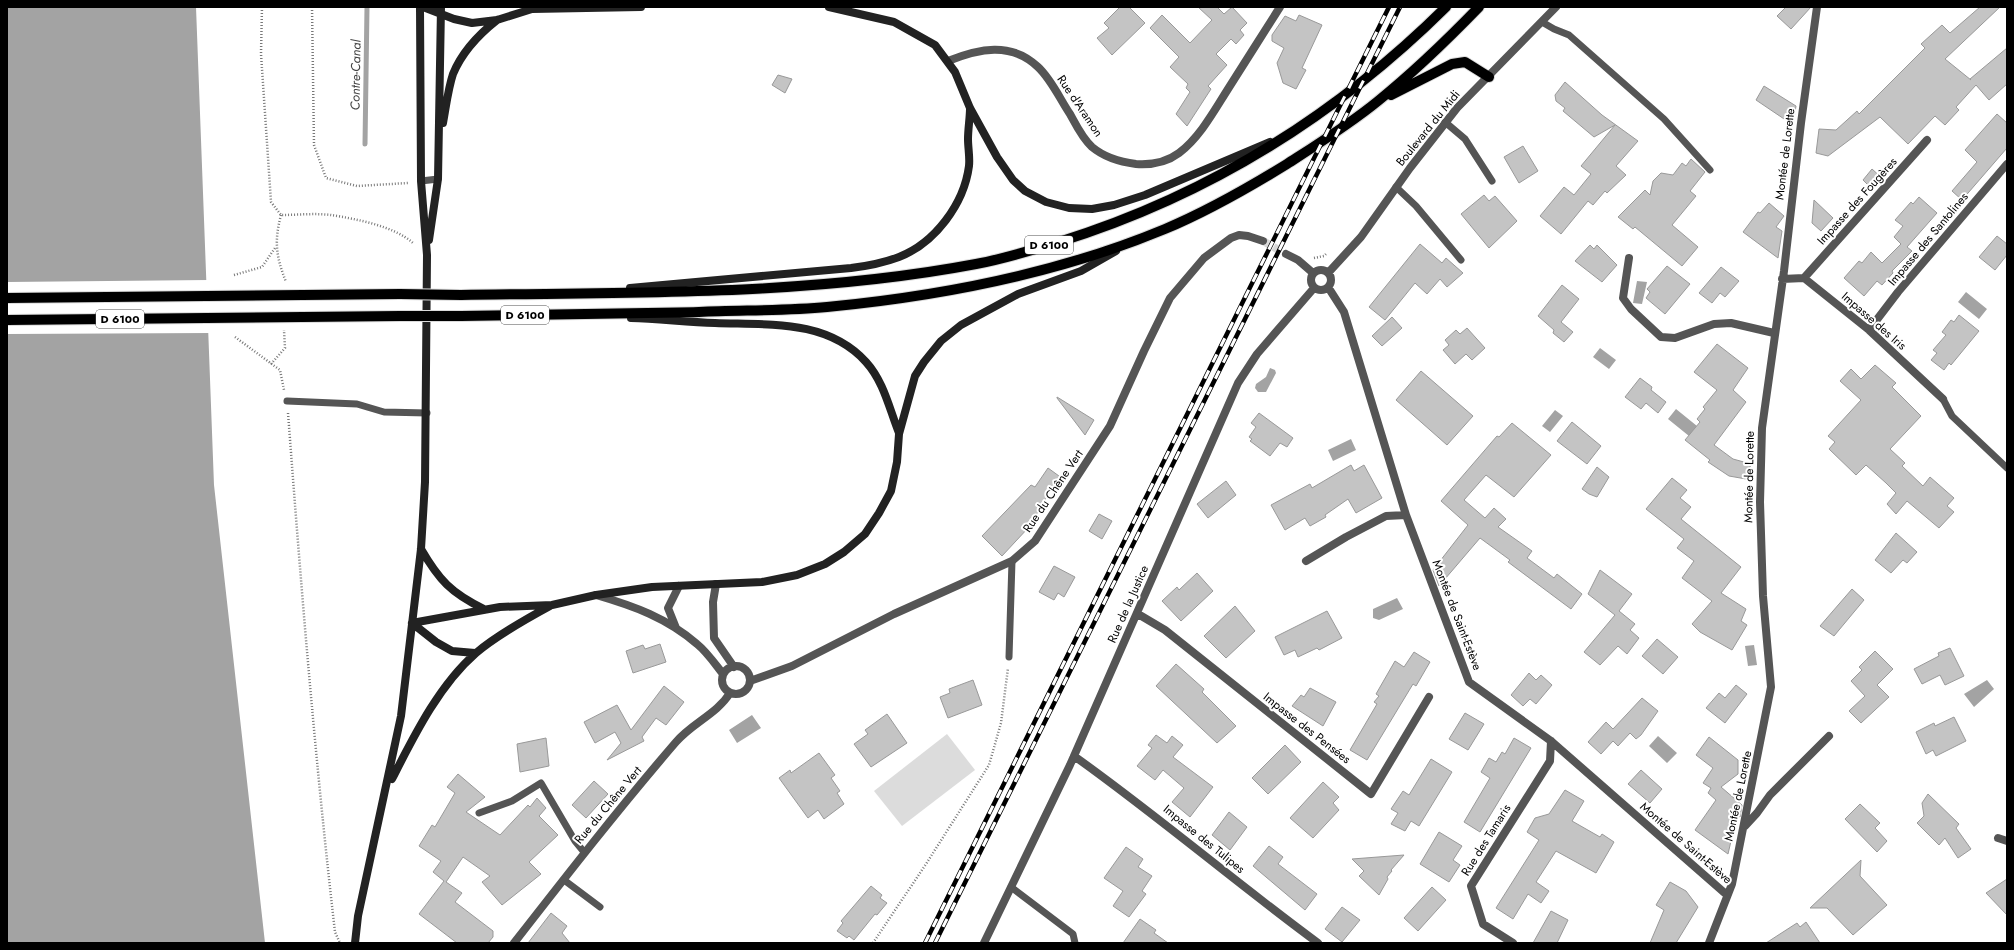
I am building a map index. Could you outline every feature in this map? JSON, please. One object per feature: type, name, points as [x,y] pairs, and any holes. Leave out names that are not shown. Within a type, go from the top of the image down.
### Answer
[{"type":"main road","points":[[355,943],[358,916],[387,788],[401,716],[421,549],[427,413],[427,256],[421,181],[420,7]]},
{"type":"main road","points":[[423,7],[442,10],[454,19],[472,23],[497,20],[530,8],[641,7]]},
{"type":"main road","points":[[829,7],[894,22],[935,45],[948,61],[962,85],[970,108],[997,157],[1013,180],[1025,191],[1046,202],[1069,208],[1092,209],[1114,205],[1145,195],[1291,133]]},
{"type":"main road","name":"D 6100","points":[[7,298],[400,294],[461,295],[696,291],[778,287],[895,277],[978,264],[1038,249],[1095,231],[1146,211],[1205,184],[1291,133],[1381,66],[1446,7]]},
{"type":"main road","name":"D 6100","points":[[7,320],[589,315],[824,308],[946,292],[1042,271],[1085,258],[1165,230],[1228,199],[1338,131],[1377,102],[1422,63],[1480,7]]},
{"type":"main road","points":[[427,256],[438,179],[442,10]]},
{"type":"main road","points":[[439,143],[453,75],[466,51],[481,32],[497,20]]},
{"type":"main road","points":[[1377,102],[1452,64],[1465,62],[1488,77]]},
{"type":"main road","points":[[584,293],[851,268],[876,265],[900,257],[921,245],[939,228],[952,210],[964,187],[969,166],[968,137],[970,108]]},
{"type":"main road","points":[[412,623],[484,609],[552,605],[596,595],[652,587],[762,582],[797,575],[825,564],[844,552],[865,534],[880,513],[891,491],[897,462],[899,434],[915,376],[941,340],[961,325],[1018,294],[1081,271],[1130,242]]},
{"type":"main road","points":[[589,315],[715,323],[787,324],[809,329],[846,346],[865,361],[876,375],[886,394],[899,434]]},
{"type":"main road","points":[[421,549],[434,573],[461,598],[484,609]]},
{"type":"main road","points":[[387,788],[440,692],[476,653],[522,622],[552,605]]},
{"type":"main road","points":[[412,623],[436,642],[452,651],[476,653]]},
{"type":"street","name":"Rue d'Aramon","points":[[948,61],[970,52],[987,49],[1006,50],[1024,56],[1038,67],[1091,146],[1106,156],[1123,162],[1142,164],[1161,162],[1178,154],[1187,146],[1210,117],[1280,7]]},
{"type":"street","name":"Boulevard du Midi","points":[[1328,273],[1361,237],[1396,187],[1457,108],[1556,7]]},
{"type":"street","name":"Montée de Lorette","points":[[1709,943],[1732,884],[1771,686],[1763,596],[1760,502],[1762,428],[1817,7]]},
{"type":"street","name":"Impasse des Fougères","points":[[1804,278],[1927,140]]},
{"type":"street","name":"Impasse des Santolines","points":[[1869,330],[1898,292],[2007,164]]},
{"type":"street","name":"Rue du Chêne Vert","points":[[750,681],[792,666],[894,614],[1012,561],[1035,541],[1110,426],[1170,298],[1204,258],[1231,238],[1239,235],[1248,236],[1263,242]]},
{"type":"street","points":[[1286,254],[1298,260],[1313,273]]},
{"type":"street","points":[[1629,258],[1623,298],[1631,309],[1661,337],[1675,338],[1714,324],[1732,323],[1774,333]]},
{"type":"street","points":[[1319,269],[1328,273],[1331,280],[1328,287],[1324,290],[1314,288],[1310,280],[1313,273],[1319,269]]},
{"type":"street","points":[[1782,279],[1804,278]]},
{"type":"street","name":"Impasse des Iris","points":[[1804,278],[1869,330],[1943,399]]},
{"type":"street","name":"Montée de Saint-Estève","points":[[1328,287],[1344,312],[1406,515],[1469,682],[1551,741],[1727,896]]},
{"type":"street","name":"Rue de la Justice","points":[[984,943],[1074,756],[1138,614],[1238,383],[1257,354],[1314,288]]},
{"type":"street","points":[[1306,561],[1346,537],[1386,516],[1406,515]]},
{"type":"street","points":[[596,595],[639,608],[676,629],[698,644],[723,674],[724,687],[730,693],[743,692],[747,689],[750,681],[749,676],[743,668],[734,666],[714,638],[713,602],[716,584]]},
{"type":"street","points":[[676,629],[668,608],[679,586]]},
{"type":"street","name":"Impasse des Pensées","points":[[1138,614],[1165,630],[1371,794],[1429,697]]},
{"type":"street","points":[[723,674],[734,666]]},
{"type":"street","name":"Rue du Chêne Vert","points":[[514,943],[564,880],[584,852],[678,740],[724,702],[730,693]]},
{"type":"street","points":[[1744,827],[1757,813],[1770,795],[1829,736]]},
{"type":"street","name":"Rue des Tamaris","points":[[1513,943],[1483,924],[1471,886],[1550,761],[1551,741]]},
{"type":"street","name":"Impasse des Tulipes","points":[[1074,756],[1130,796],[1276,912],[1318,943]]},
{"type":"street","points":[[1998,838],[2007,841]]},
{"type":"lane","points":[[1542,22],[1569,35],[1658,114],[1710,170]]},
{"type":"lane","points":[[1445,122],[1465,139],[1492,181]]},
{"type":"lane","points":[[421,181],[438,179]]},
{"type":"lane","points":[[1396,187],[1416,206],[1461,260]]},
{"type":"lane","points":[[1943,399],[1952,416],[2007,468]]},
{"type":"lane","points":[[287,401],[357,404],[384,412],[427,413]]},
{"type":"lane","points":[[1009,657],[1012,561]]},
{"type":"lane","points":[[479,814],[512,801],[541,783],[575,841],[584,852]]},
{"type":"lane","points":[[564,880],[600,907]]},
{"type":"lane","points":[[1011,887],[1073,934],[1076,943]]},
{"type":"path","points":[[262,7],[261,54],[271,202],[281,215],[275,247],[278,263],[287,284]]},
{"type":"path","points":[[312,7],[314,145],[326,178],[356,186],[389,185],[421,181]]},
{"type":"path","points":[[281,215],[330,215],[381,226],[405,236],[427,256]]},
{"type":"path","points":[[234,275],[262,266],[275,247]]},
{"type":"path","points":[[271,364],[285,348],[284,330]]},
{"type":"path","points":[[235,337],[280,370],[287,401],[320,806],[336,932],[340,943]]},
{"type":"path","points":[[873,943],[926,864],[989,765],[1001,723],[1009,657]]},
{"type":"shaded area","points":[[7,7],[196,7],[214,485],[265,943],[7,943]]},
{"type":"shaded area","points":[[1637,281],[1647,282],[1642,304],[1633,303]]},
{"type":"shaded area","points":[[1966,292],[1987,309],[1979,319],[1958,302]]},
{"type":"shaded area","points":[[1600,348],[1616,360],[1609,369],[1593,357]]},
{"type":"shaded area","points":[[1270,368],[1275,370],[1276,373],[1266,392],[1258,392],[1255,388],[1256,384],[1266,377]]},
{"type":"shaded area","points":[[1676,409],[1697,426],[1689,436],[1668,419]]},
{"type":"shaded area","points":[[1555,410],[1563,416],[1550,432],[1542,426]]},
{"type":"shaded area","points":[[1351,439],[1356,450],[1333,461],[1328,450]]},
{"type":"shaded area","points":[[1397,598],[1403,609],[1379,620],[1373,618],[1373,609]]},
{"type":"shaded area","points":[[1754,645],[1757,665],[1748,666],[1745,646]]},
{"type":"shaded area","points":[[1987,680],[1994,689],[1974,707],[1964,694]]},
{"type":"shaded area","points":[[752,715],[761,728],[737,743],[729,730]]},
{"type":"shaded area","points":[[947,734],[975,770],[902,826],[874,791]]},
{"type":"shaded area","points":[[1658,736],[1677,753],[1667,763],[1649,746]]},
{"type":"pier","points":[[209,280],[211,333],[7,334],[7,282]]},
{"type":"building","points":[[1120,7],[1129,7],[1145,23],[1112,55],[1097,38],[1109,28],[1104,23]]},
{"type":"building","points":[[1198,7],[1217,7],[1224,14],[1232,7],[1247,23],[1240,30],[1244,35],[1236,44],[1231,39],[1216,54],[1227,65],[1208,86],[1211,89],[1187,126],[1176,114],[1190,92],[1186,88],[1188,84],[1170,67],[1179,57],[1150,28],[1162,15],[1190,43],[1212,20]]},
{"type":"building","points":[[1786,7],[1811,7],[1791,29],[1777,16]]},
{"type":"building","points":[[1980,7],[2000,7],[1945,59],[1971,80],[1970,79],[2007,48],[2007,84],[1989,100],[1976,85],[1956,107],[1959,110],[1945,125],[1935,116],[1908,144],[1880,117],[1828,156],[1816,153],[1819,129],[1836,130],[1857,111],[1859,114],[1925,48],[1921,44],[1942,25],[1950,33]]},
{"type":"building","points":[[1299,15],[1322,25],[1302,68],[1306,70],[1296,89],[1283,83],[1277,63],[1284,48],[1272,41],[1272,35],[1285,16],[1296,21]]},
{"type":"building","points":[[778,75],[792,79],[785,93],[772,85]]},
{"type":"building","points":[[1565,82],[1602,115],[1638,141],[1616,166],[1626,175],[1607,193],[1605,191],[1593,205],[1588,201],[1561,234],[1540,216],[1564,187],[1574,195],[1591,174],[1581,166],[1615,125],[1594,137],[1563,111],[1565,108],[1556,101],[1555,95]]},
{"type":"building","points":[[1764,86],[1796,106],[1793,125],[1756,100]]},
{"type":"building","points":[[1997,114],[2007,123],[2007,148],[1962,200],[1952,191],[1977,162],[1965,150]]},
{"type":"building","points":[[1523,146],[1538,171],[1519,183],[1504,157]]},
{"type":"building","points":[[1691,159],[1705,172],[1690,191],[1696,196],[1672,225],[1698,247],[1682,266],[1635,227],[1633,229],[1618,217],[1645,190],[1650,195],[1653,181],[1661,173],[1673,175],[1682,163],[1686,166]]},
{"type":"building","points":[[1872,169],[1882,178],[1872,189],[1863,180]]},
{"type":"building","points":[[1484,195],[1489,201],[1495,196],[1517,221],[1489,248],[1461,214]]},
{"type":"building","points":[[1919,197],[1937,213],[1907,247],[1912,251],[1892,271],[1893,273],[1882,285],[1877,281],[1864,296],[1844,278],[1859,261],[1862,263],[1871,252],[1882,263],[1901,244],[1894,237],[1903,226],[1895,220],[1911,202],[1913,204]]},
{"type":"building","points":[[1814,200],[1833,218],[1821,231],[1812,223]]},
{"type":"building","points":[[1769,203],[1784,216],[1776,227],[1782,231],[1778,258],[1743,232],[1758,212],[1760,213]]},
{"type":"building","points":[[1997,236],[2007,244],[2007,255],[1995,270],[1979,257]]},
{"type":"building","points":[[1420,244],[1442,263],[1446,258],[1463,273],[1447,287],[1440,279],[1427,294],[1415,283],[1385,320],[1369,307]]},
{"type":"building","points":[[1590,245],[1594,249],[1597,245],[1617,265],[1602,282],[1575,261]]},
{"type":"building","points":[[1667,266],[1690,284],[1665,314],[1646,298],[1650,292],[1647,289]]},
{"type":"building","points":[[1721,267],[1739,281],[1725,297],[1720,293],[1712,303],[1699,293]]},
{"type":"building","points":[[1562,285],[1579,299],[1561,322],[1573,332],[1564,342],[1553,333],[1554,330],[1538,316]]},
{"type":"building","points":[[1959,315],[1979,331],[1951,365],[1949,363],[1944,370],[1931,360],[1937,353],[1933,350],[1946,335],[1942,332],[1951,320],[1954,322]]},
{"type":"building","points":[[1392,317],[1402,328],[1382,346],[1372,336]]},
{"type":"building","points":[[1467,328],[1485,348],[1472,360],[1466,354],[1455,364],[1443,350],[1449,345],[1445,340],[1456,330],[1460,334]]},
{"type":"building","points":[[1717,344],[1748,368],[1733,390],[1746,402],[1714,445],[1733,459],[1751,464],[1746,479],[1729,476],[1708,462],[1710,460],[1685,440],[1700,422],[1697,419],[1705,409],[1703,407],[1717,390],[1694,372]]},
{"type":"building","points":[[1875,365],[1896,383],[1892,387],[1921,416],[1890,449],[1905,463],[1902,466],[1923,486],[1930,477],[1954,498],[1947,506],[1954,512],[1939,528],[1907,501],[1896,514],[1887,504],[1896,493],[1886,483],[1866,465],[1856,475],[1829,449],[1835,442],[1828,436],[1861,400],[1840,381],[1851,369],[1861,379]]},
{"type":"building","points":[[1421,371],[1473,416],[1447,445],[1396,400]]},
{"type":"building","points":[[1640,378],[1652,387],[1651,390],[1666,402],[1658,413],[1646,403],[1641,409],[1625,397]]},
{"type":"building","points":[[1057,398],[1094,420],[1085,435]]},
{"type":"building","points":[[1259,413],[1293,438],[1287,447],[1280,443],[1270,456],[1250,441],[1252,439],[1249,437],[1256,427],[1251,423]]},
{"type":"building","points":[[1572,422],[1601,446],[1587,464],[1557,441]]},
{"type":"building","points":[[1512,423],[1551,455],[1514,497],[1486,475],[1464,500],[1485,518],[1494,508],[1506,519],[1498,527],[1532,551],[1527,558],[1554,578],[1557,574],[1582,594],[1571,609],[1508,562],[1510,560],[1480,538],[1439,586],[1433,570],[1468,525],[1441,501],[1497,436],[1499,437]]},
{"type":"building","points":[[1351,465],[1354,471],[1364,465],[1382,498],[1356,513],[1348,499],[1325,515],[1326,517],[1310,526],[1305,518],[1285,530],[1271,505],[1310,484],[1312,488]]},
{"type":"building","points":[[1597,467],[1609,477],[1597,497],[1582,489]]},
{"type":"building","points":[[1048,468],[1059,476],[1029,527],[1002,556],[982,536],[1031,485],[1035,487]]},
{"type":"building","points":[[1672,478],[1687,490],[1680,498],[1691,507],[1681,519],[1741,567],[1721,593],[1746,609],[1741,621],[1747,625],[1732,650],[1700,632],[1692,624],[1712,601],[1682,578],[1694,561],[1677,548],[1684,539],[1646,509]]},
{"type":"building","points":[[1226,481],[1236,495],[1208,518],[1197,504]]},
{"type":"building","points":[[1099,514],[1112,521],[1102,539],[1089,531]]},
{"type":"building","points":[[1896,533],[1917,552],[1907,563],[1903,560],[1891,573],[1875,560]]},
{"type":"building","points":[[1054,566],[1075,577],[1064,597],[1058,593],[1054,600],[1039,592]]},
{"type":"building","points":[[1600,570],[1632,594],[1619,611],[1635,624],[1630,630],[1639,638],[1627,654],[1618,646],[1600,665],[1584,652],[1615,615],[1588,594]]},
{"type":"building","points":[[1197,573],[1213,591],[1181,621],[1162,601],[1177,587],[1179,590]]},
{"type":"building","points":[[1852,589],[1864,600],[1834,636],[1820,626]]},
{"type":"building","points":[[1235,606],[1255,631],[1226,658],[1204,636]]},
{"type":"building","points":[[1327,611],[1342,638],[1319,650],[1317,648],[1298,657],[1295,650],[1284,655],[1275,637]]},
{"type":"building","points":[[1657,639],[1678,657],[1663,674],[1642,656]]},
{"type":"building","points":[[660,644],[666,662],[633,673],[626,651],[643,645],[645,649]]},
{"type":"building","points":[[1950,648],[1964,676],[1945,685],[1940,675],[1922,684],[1914,669],[1939,656],[1938,653]]},
{"type":"building","points":[[1875,651],[1893,669],[1877,685],[1889,697],[1861,723],[1849,711],[1865,696],[1851,681],[1862,670],[1859,667]]},
{"type":"building","points":[[1414,652],[1430,662],[1416,686],[1413,684],[1367,760],[1350,750],[1377,704],[1374,702],[1379,696],[1376,694],[1395,661],[1404,667]]},
{"type":"building","points":[[1176,664],[1204,689],[1202,692],[1236,726],[1217,743],[1156,686]]},
{"type":"building","points":[[1529,673],[1536,680],[1541,675],[1552,685],[1536,704],[1530,699],[1523,706],[1511,695]]},
{"type":"building","points":[[973,680],[982,705],[948,718],[940,697],[950,693],[949,689]]},
{"type":"building","points":[[1736,685],[1747,694],[1725,723],[1706,708],[1719,693],[1725,698]]},
{"type":"building","points":[[664,686],[684,702],[666,725],[656,718],[642,737],[644,741],[607,760],[621,743],[615,732],[595,743],[584,722],[617,705],[631,730]]},
{"type":"building","points":[[1310,688],[1336,702],[1323,726],[1292,706],[1301,695],[1304,697]]},
{"type":"building","points":[[1642,698],[1658,711],[1641,735],[1636,739],[1630,733],[1618,746],[1613,741],[1601,754],[1588,742],[1606,722],[1613,729]]},
{"type":"building","points":[[1465,713],[1484,724],[1468,750],[1449,739]]},
{"type":"building","points":[[887,714],[907,743],[871,767],[854,744],[868,734],[865,730]]},
{"type":"building","points":[[1954,717],[1966,741],[1936,756],[1933,750],[1926,754],[1916,732],[1934,723],[1935,726]]},
{"type":"building","points":[[1156,735],[1167,743],[1172,736],[1183,745],[1173,757],[1213,787],[1190,817],[1172,802],[1184,788],[1163,770],[1155,780],[1137,766],[1152,748],[1148,745]]},
{"type":"building","points":[[1709,737],[1738,760],[1738,774],[1721,787],[1742,805],[1740,817],[1737,815],[1728,854],[1695,830],[1716,800],[1708,793],[1711,788],[1703,783],[1713,768],[1696,755]]},
{"type":"building","points":[[546,738],[549,766],[520,772],[517,744]]},
{"type":"building","points":[[1514,738],[1531,748],[1480,832],[1464,822],[1490,778],[1481,772],[1489,758],[1496,762],[1502,752],[1505,754]]},
{"type":"building","points":[[1285,745],[1301,762],[1268,794],[1252,778]]},
{"type":"building","points":[[819,753],[835,775],[831,778],[840,791],[837,793],[844,804],[824,819],[818,810],[808,818],[779,778],[790,770],[791,773]]},
{"type":"building","points":[[1431,759],[1452,772],[1419,826],[1411,821],[1405,831],[1391,824],[1398,813],[1391,809],[1403,791],[1409,795]]},
{"type":"building","points":[[1641,770],[1662,789],[1650,803],[1628,784]]},
{"type":"building","points":[[458,774],[485,797],[466,812],[500,835],[528,805],[530,807],[537,798],[546,808],[539,816],[558,835],[529,862],[541,874],[502,905],[482,882],[490,876],[463,857],[446,882],[462,893],[455,902],[493,931],[493,937],[488,943],[457,943],[419,914],[444,881],[433,872],[441,861],[419,846],[432,825],[435,827],[455,793],[447,787]]},
{"type":"building","points":[[594,781],[608,794],[586,818],[572,805]]},
{"type":"building","points":[[1323,782],[1339,797],[1333,803],[1339,810],[1313,838],[1290,818]]},
{"type":"building","points":[[1565,790],[1584,801],[1572,821],[1600,837],[1602,834],[1614,842],[1596,873],[1556,851],[1536,882],[1549,891],[1541,903],[1528,894],[1513,919],[1496,908],[1539,840],[1527,832],[1535,818],[1549,814]]},
{"type":"building","points":[[1928,794],[1959,824],[1956,828],[1971,849],[1958,858],[1945,838],[1939,845],[1917,823],[1924,816],[1922,803]]},
{"type":"building","points":[[1860,804],[1880,823],[1875,828],[1887,841],[1877,852],[1845,819]]},
{"type":"building","points":[[1229,812],[1247,827],[1230,850],[1212,835]]},
{"type":"building","points":[[1439,832],[1462,846],[1453,860],[1460,865],[1449,882],[1420,864]]},
{"type":"building","points":[[1269,846],[1283,857],[1278,864],[1317,894],[1305,910],[1253,866]]},
{"type":"building","points":[[1126,847],[1143,859],[1138,867],[1152,876],[1142,891],[1146,894],[1129,917],[1113,906],[1123,891],[1104,878]]},
{"type":"building","points":[[1404,855],[1391,870],[1392,871],[1387,877],[1388,879],[1379,895],[1359,876],[1364,871],[1352,859]]},
{"type":"building","points":[[1861,860],[1860,876],[1887,905],[1853,935],[1827,908],[1810,908]]},
{"type":"building","points":[[2007,879],[2007,915],[1986,893]]},
{"type":"building","points":[[1670,882],[1686,891],[1698,907],[1676,943],[1650,943],[1664,910],[1656,905]]},
{"type":"building","points":[[871,886],[882,895],[880,898],[887,903],[877,915],[875,914],[854,940],[849,936],[847,938],[837,931],[843,923],[841,921]]},
{"type":"building","points":[[1432,887],[1446,900],[1418,931],[1404,918]]},
{"type":"building","points":[[1342,907],[1360,920],[1342,942],[1325,929]]},
{"type":"building","points":[[1551,911],[1568,920],[1557,943],[1533,943]]},
{"type":"building","points":[[551,913],[567,926],[562,933],[570,943],[528,943]]},
{"type":"building","points":[[1140,919],[1156,930],[1154,933],[1168,943],[1123,943]]},
{"type":"building","points":[[1806,922],[1820,943],[1766,943],[1797,923],[1800,927]]},
{"type":"waterway","name":"Contre-Canal","points":[[365,144],[367,7]]},
{"type":"tunnel","points":[[1263,241],[1286,254]]},
{"type":"railway","points":[[925,943],[1389,7]]},
{"type":"railway","points":[[935,943],[1400,7]]}]
